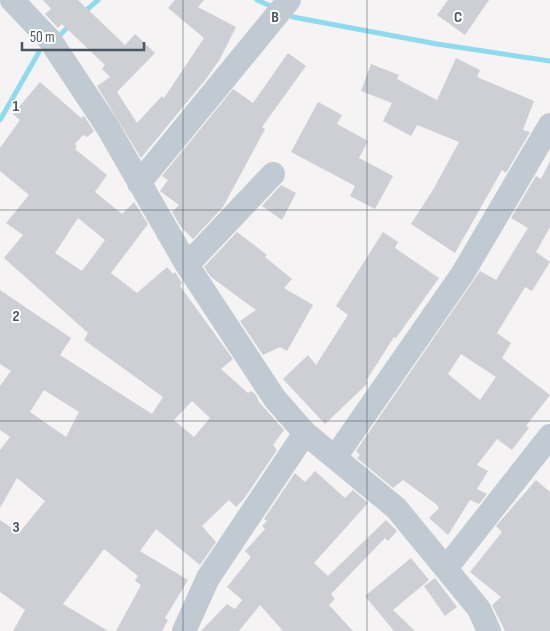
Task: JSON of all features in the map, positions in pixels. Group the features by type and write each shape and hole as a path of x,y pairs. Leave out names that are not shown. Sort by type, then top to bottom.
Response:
{"street":[{"path":"12,0 50,40 107,126 187,265 275,399 305,433 336,456 396,508 447,567 479,609 489,631"},
{"path":"139,183 282,7"},
{"path":"336,456 463,273 550,125"},
{"path":"187,265 273,174"},
{"path":"184,631 208,578 305,433"},
{"path":"447,567 548,445"}],"building":[{"path":"43,0 78,0 125,45 135,34 155,53 117,92 137,123 162,96 164,98 204,38 168,8 175,0 204,0 198,7 236,27 220,59 206,79 141,158 97,86 110,77 102,69 105,65 62,24 58,28 45,14 51,9"},
{"path":"448,0 489,0 465,35 437,15"},
{"path":"288,53 306,66 262,127 265,129 223,207 193,239 181,227 172,212 179,205 160,191 168,180 162,176 233,89 253,103"},
{"path":"456,58 480,70 477,77 534,101 523,130 530,132 506,173 502,170 455,253 411,224 434,188 459,142 417,125 411,136 383,121 392,103 361,91 371,64 399,75 397,79 437,100"},
{"path":"40,82 81,118 84,116 94,131 87,137 83,135 75,144 77,146 75,149 107,175 95,192 122,214 134,202 148,224 111,273 137,293 167,267 173,274 175,272 182,283 180,286 233,359 221,369 248,393 251,391 256,395 259,402 284,430 273,445 277,450 243,500 236,507 229,500 202,526 216,542 200,565 156,529 140,551 188,580 165,618 168,620 162,631 116,631 141,585 135,581 138,576 104,549 63,604 108,631 13,631 25,610 0,592 0,520 19,533 45,501 17,478 0,508 0,450 10,437 0,430 0,386 11,371 0,364 0,290 71,338 60,355 152,414 163,397 84,340 88,333 4,258 23,235 6,223 29,195 0,171 0,148 20,120 13,114","holes":["78,218 105,240 82,271 55,253","44,390 79,412 66,437 30,412","192,401 210,418 194,437 174,420"]},
{"path":"318,102 342,115 337,124 368,141 359,158 393,176 375,209 350,196 355,186 291,152"},
{"path":"550,161 550,227 536,252 550,262 532,291 525,287 497,333 511,343 502,358 550,395 526,426 529,428 512,450 497,439 477,465 488,471 477,489 487,494 479,504 470,500 448,535 429,518 439,508 436,504 403,480 393,488 357,458 360,455 356,451 480,271 496,280 528,228 511,218 536,176 541,179","holes":["461,354 496,377 480,400 448,374"]},
{"path":"281,185 296,193 282,220 262,206"},
{"path":"237,232 267,255 265,257 292,279 284,288 313,305 287,351 280,347 263,355 240,321 256,310 211,277 204,267"},
{"path":"383,232 398,242 395,248 439,278 396,338 394,337 366,381 368,383 325,424 283,379 308,355 316,365 348,315 336,306"},
{"path":"315,471 345,498 353,490 368,503 314,563 328,576 386,520 397,531 388,541 385,538 331,594 335,599 329,605 353,631 283,631 260,605 239,631 201,631 227,604 235,609 242,600 227,587 251,557 245,551 265,529 262,526 267,521 264,519 295,473 305,482"},
{"path":"536,480 550,492 550,631 505,631 492,605 501,597 470,572 502,532 496,526"},
{"path":"411,558 429,580 393,610 415,631 394,631 365,596"},
{"path":"435,578 457,607 445,616 424,586"}],"waterway":[{"path":"83,13 98,0"},
{"path":"257,0 275,8"},
{"path":"285,13 293,17 437,44 550,61"},
{"path":"59,36 71,24"},
{"path":"0,120 39,52"}]}
